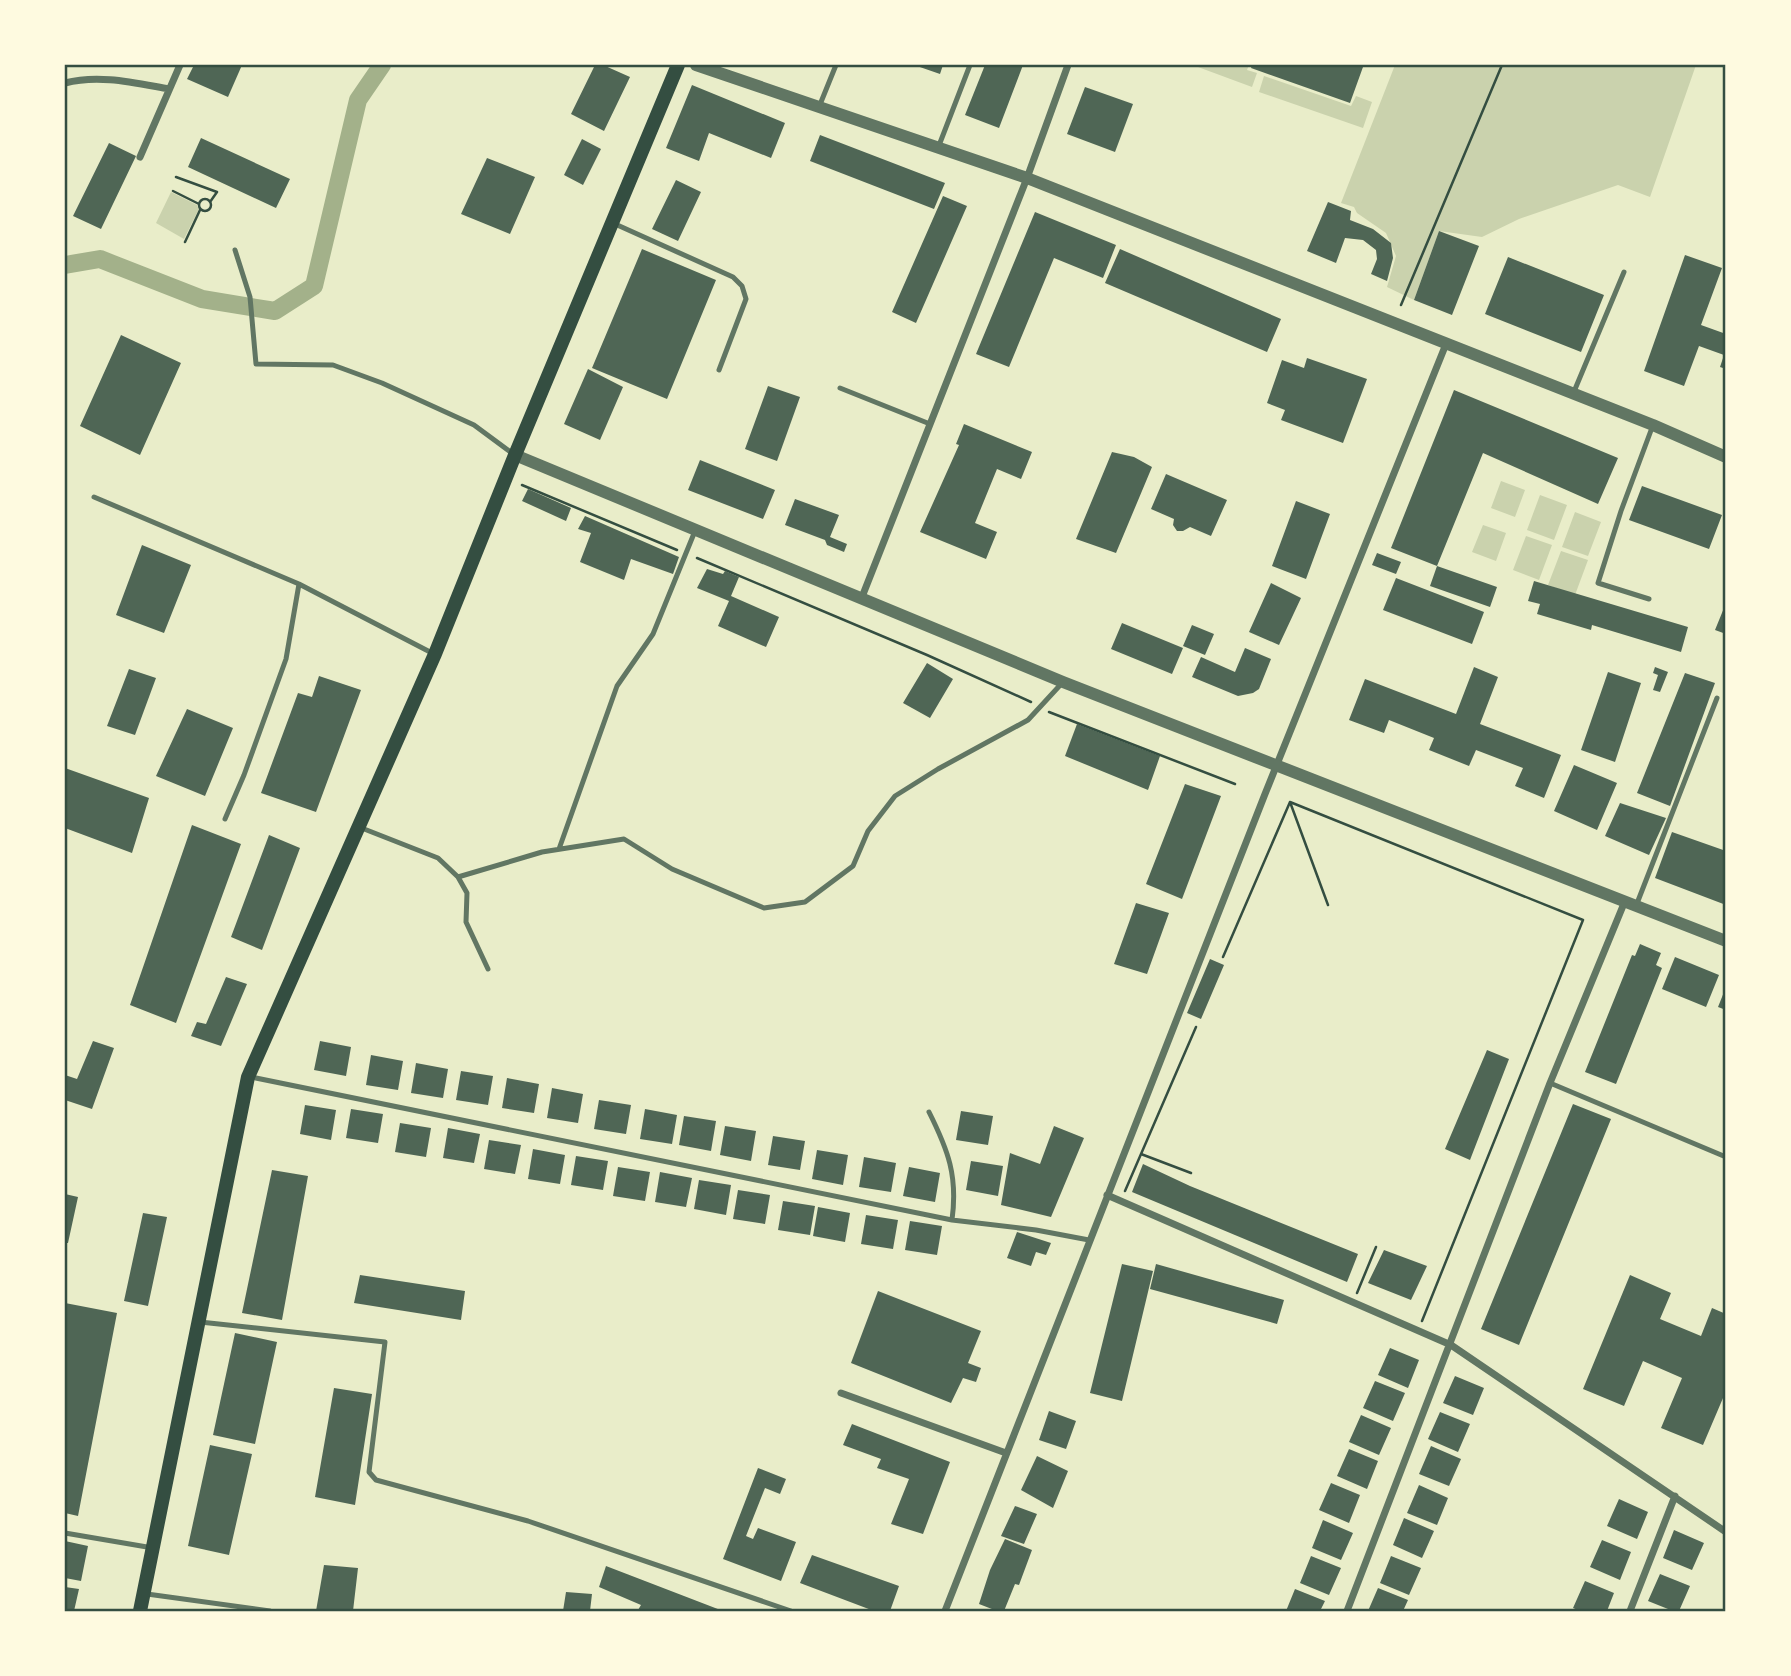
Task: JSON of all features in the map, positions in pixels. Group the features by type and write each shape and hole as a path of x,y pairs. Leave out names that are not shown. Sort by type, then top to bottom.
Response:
{"main road":[{"path":"140,1611 248,1077 435,654 678,65"}],"street":[{"path":"140,157 180,65"},
{"path":"696,65 1027,178 1653,425 1726,457"},
{"path":"862,597 1027,178 1068,65"},
{"path":"65,83 76,80 115,79 169,89"},
{"path":"945,1611 1089,1240 1446,344"},
{"path":"515,455 1063,682 1726,941"},
{"path":"1347,1611 1550,1083 1631,904"},
{"path":"1107,1195 1451,1345 1726,1532"},
{"path":"841,1393 1006,1453"},
{"path":"1630,1611 1675,1496"}],"lane":[{"path":"819,107 836,65"},
{"path":"938,148 970,65"},
{"path":"612,223 733,277 742,286 746,299 719,370"},
{"path":"235,250 250,297 256,364 333,365 382,383 474,425 515,455"},
{"path":"1573,394 1624,272"},
{"path":"840,388 930,425"},
{"path":"1649,599 1598,583 1653,425"},
{"path":"94,497 299,584 435,654"},
{"path":"559,849 617,686 653,634 695,531"},
{"path":"225,819 286,659 299,584"},
{"path":"458,877 542,852 624,839 672,869 764,908 805,902 853,866 868,831 895,796 938,769 1028,720 1063,682"},
{"path":"1631,904 1717,698"},
{"path":"359,827 438,858 458,877 467,892 466,922 488,969"},
{"path":"248,1077 952,1220 1036,1230 1089,1240"},
{"path":"1550,1083 1726,1157"},
{"path":"929,1112 953,1170 955,1195 952,1220"},
{"path":"198,1322 385,1342 369,1472 376,1480 528,1521 791,1611"},
{"path":"65,1533 153,1548"},
{"path":"144,1593 270,1611"}],"path":[{"path":"1401,305 1502,65"},
{"path":"176,177 217,192 208,211 200,210"},
{"path":"173,191 199,204"},
{"path":"185,242 200,210 199,204 203,199 210,202"},
{"path":"522,485 1025,698 1039,708 1236,784"},
{"path":"1290,802 1328,905"},
{"path":"1223,957 1290,802"},
{"path":"1290,802 1583,920 1421,1324"},
{"path":"1123,1195 1196,1027"},
{"path":"1141,1154 1191,1173"},
{"path":"1353,1303 1376,1247"}],"green space":[{"path":"1249,65 1247,70 1257,73 1252,87 1198,67"},
{"path":"1395,65 1696,65 1650,197 1618,185 1519,219 1482,237 1439,231 1414,300 1387,287 1396,256 1386,233 1357,213 1354,207 1341,203"},
{"path":"1264,76 1351,106 1356,96 1372,102 1363,128 1259,92"},
{"path":"171,192 197,205 199,209 184,239 156,223"},
{"path":"1501,481 1525,490 1515,517 1491,508"},
{"path":"1540,495 1567,505 1554,540 1527,530"},
{"path":"1575,512 1601,522 1588,556 1562,547"},
{"path":"1483,525 1506,533 1496,561 1472,552"},
{"path":"1526,536 1552,545 1539,580 1513,570"},
{"path":"1561,551 1588,560 1575,595 1548,585"}],"building":[{"path":"194,65 242,65 228,97 187,79"},
{"path":"595,65 603,65 630,77 604,131 571,114"},
{"path":"914,65 943,65 940,74"},
{"path":"985,65 1023,65 999,128 965,115"},
{"path":"1252,65 1363,67 1350,103 1251,68"},
{"path":"692,85 785,123 771,158 709,133 699,161 666,148"},
{"path":"1085,87 1133,104 1115,152 1067,134"},
{"path":"820,135 945,183 934,209 810,161"},
{"path":"201,138 290,179 276,208 188,167"},
{"path":"582,139 601,149 583,185 564,175"},
{"path":"109,143 136,156 101,229 73,216"},
{"path":"487,158 535,177 510,234 461,214"},
{"path":"676,180 701,192 678,241 652,229"},
{"path":"943,196 967,206 916,323 892,312"},
{"path":"1328,202 1351,211 1350,220 1373,229 1391,243 1393,258 1387,281 1371,274 1377,259 1376,250 1363,240 1345,238 1336,263 1307,251"},
{"path":"1035,212 1116,245 1103,278 1054,258 1009,367 976,354"},
{"path":"1439,231 1479,246 1452,315 1414,300"},
{"path":"642,249 716,280 667,399 592,368"},
{"path":"1120,249 1281,319 1267,352 1105,283"},
{"path":"1685,255 1722,268 1701,325 1726,334 1726,369 1720,367 1724,355 1699,346 1684,386 1644,371"},
{"path":"1508,257 1604,295 1581,352 1485,314"},
{"path":"121,335 181,363 140,455 80,426"},
{"path":"1307,358 1367,379 1343,443 1281,420 1285,410 1267,403 1282,360 1304,368"},
{"path":"588,369 623,387 600,440 564,424"},
{"path":"768,386 800,397 777,461 745,449"},
{"path":"1454,390 1618,458 1598,504 1483,453 1437,566 1391,548"},
{"path":"964,424 1032,452 1021,479 997,469 975,523 997,532 986,559 920,532 959,445 956,444"},
{"path":"1112,452 1134,457 1152,467 1116,553 1076,539"},
{"path":"700,460 775,490 763,519 688,490"},
{"path":"1166,474 1227,500 1211,536 1190,527 1177,531 1173,525 1174,519 1151,509"},
{"path":"1642,486 1722,515 1709,549 1629,520"},
{"path":"528,489 571,508 566,521 522,501"},
{"path":"795,499 839,515 830,537 847,544 844,552 827,545 825,540 785,525"},
{"path":"1296,501 1330,514 1306,579 1272,566"},
{"path":"585,516 679,557 673,574 631,559 624,580 580,562 591,533 578,529"},
{"path":"142,545 191,565 164,633 116,615"},
{"path":"1377,553 1401,562 1396,574 1372,565"},
{"path":"1437,566 1497,587 1490,607 1430,586"},
{"path":"707,569 723,574 725,571 739,577 731,596 779,617 766,647 718,626 729,601 697,588"},
{"path":"1396,578 1484,612 1472,644 1383,610"},
{"path":"1534,581 1688,627 1681,652 1592,625 1591,630 1537,614 1540,604 1528,601"},
{"path":"1271,583 1301,598 1279,645 1249,632"},
{"path":"1726,603 1726,634 1715,630"},
{"path":"1122,623 1183,648 1172,674 1111,649"},
{"path":"1192,625 1214,634 1205,655 1183,646"},
{"path":"1245,648 1271,659 1259,689 1253,693 1238,696 1192,677 1201,657 1235,672"},
{"path":"927,663 953,679 930,718 903,703"},
{"path":"1474,667 1498,677 1480,724 1561,755 1544,798 1515,786 1523,768 1476,750 1469,766 1429,750 1434,738 1389,720 1384,733 1349,720 1365,679 1456,714"},
{"path":"1655,667 1668,672 1660,692 1653,690 1658,675 1653,673"},
{"path":"129,669 156,678 135,735 107,726"},
{"path":"1608,672 1641,683 1615,762 1581,750"},
{"path":"1685,673 1715,683 1670,806 1637,793"},
{"path":"319,676 361,690 316,812 261,793 298,693 312,697"},
{"path":"187,709 233,728 205,796 156,776"},
{"path":"1077,724 1160,756 1148,790 1065,756"},
{"path":"1574,765 1617,783 1597,830 1554,811"},
{"path":"65,768 149,798 132,853 65,828"},
{"path":"1185,784 1221,796 1182,899 1146,884"},
{"path":"1620,803 1666,818 1649,855 1605,836"},
{"path":"192,825 241,844 176,1023 130,1005"},
{"path":"1672,832 1726,851 1726,905 1655,878"},
{"path":"269,835 300,848 262,950 231,937"},
{"path":"1136,903 1169,913 1147,974 1114,964"},
{"path":"1640,944 1661,953 1656,965 1662,968 1616,1084 1585,1072 1632,955 1635,956"},
{"path":"1675,957 1719,975 1706,1007 1662,989"},
{"path":"1210,959 1224,965 1201,1019 1187,1013"},
{"path":"226,977 247,984 221,1046 191,1036 197,1022 206,1024"},
{"path":"1726,987 1726,1010 1718,1007"},
{"path":"93,1041 114,1048 92,1109 65,1100 65,1075 77,1079"},
{"path":"320,1041 351,1047 346,1076 314,1070"},
{"path":"1487,1050 1509,1059 1470,1160 1445,1149"},
{"path":"371,1055 403,1061 398,1090 366,1085"},
{"path":"416,1063 448,1069 443,1098 411,1093"},
{"path":"461,1071 493,1076 488,1105 456,1100"},
{"path":"507,1078 539,1084 534,1113 502,1108"},
{"path":"552,1088 583,1094 578,1123 547,1118"},
{"path":"599,1100 631,1105 626,1134 594,1129"},
{"path":"1573,1104 1611,1119 1519,1345 1481,1329"},
{"path":"305,1105 336,1110 331,1140 300,1134"},
{"path":"351,1109 383,1114 378,1143 346,1138"},
{"path":"645,1109 677,1115 672,1144 640,1139"},
{"path":"961,1111 993,1116 988,1145 956,1140"},
{"path":"684,1116 716,1121 711,1151 679,1145"},
{"path":"400,1123 431,1128 426,1157 395,1152"},
{"path":"725,1126 756,1131 751,1161 720,1155"},
{"path":"1054,1126 1084,1138 1051,1217 1001,1205 1010,1153 1040,1164"},
{"path":"448,1128 480,1134 474,1163 443,1158"},
{"path":"773,1136 805,1141 800,1170 768,1165"},
{"path":"489,1140 521,1145 515,1174 484,1169"},
{"path":"533,1149 565,1155 560,1184 528,1179"},
{"path":"817,1150 848,1155 843,1185 812,1179"},
{"path":"576,1156 608,1161 603,1190 571,1185"},
{"path":"864,1157 896,1163 891,1192 859,1187"},
{"path":"971,1161 1003,1166 998,1196 966,1190"},
{"path":"1143,1164 1190,1186 1358,1254 1347,1282 1132,1192"},
{"path":"618,1167 650,1172 645,1201 613,1196"},
{"path":"909,1167 940,1173 935,1202 903,1196"},
{"path":"272,1170 308,1176 282,1320 242,1313"},
{"path":"660,1172 692,1178 686,1207 655,1202"},
{"path":"699,1180 731,1185 726,1215 694,1209"},
{"path":"738,1190 770,1195 765,1224 733,1219"},
{"path":"65,1194 78,1197 68,1243 65,1243"},
{"path":"783,1201 815,1206 810,1235 778,1230"},
{"path":"818,1207 850,1213 845,1242 813,1236"},
{"path":"143,1213 167,1217 148,1306 124,1301"},
{"path":"866,1215 898,1220 893,1249 861,1244"},
{"path":"910,1221 942,1226 937,1255 905,1250"},
{"path":"1017,1232 1051,1243 1046,1255 1036,1252 1031,1266 1007,1258"},
{"path":"1384,1250 1427,1266 1411,1300 1368,1283"},
{"path":"1122,1264 1153,1271 1122,1401 1090,1393"},
{"path":"1156,1264 1284,1300 1277,1324 1150,1289"},
{"path":"360,1275 465,1291 461,1320 354,1303"},
{"path":"1630,1275 1671,1293 1660,1319 1701,1336 1712,1308 1726,1314 1726,1391 1703,1445 1661,1428 1682,1378 1643,1361 1624,1406 1583,1389"},
{"path":"878,1291 981,1331 968,1363 981,1368 976,1382 963,1378 951,1403 851,1363"},
{"path":"65,1303 117,1313 78,1516 65,1513"},
{"path":"235,1333 277,1342 255,1444 213,1435"},
{"path":"1390,1348 1419,1360 1408,1388 1378,1375"},
{"path":"1455,1376 1484,1388 1473,1415 1443,1403"},
{"path":"1375,1381 1405,1393 1393,1421 1363,1408"},
{"path":"334,1388 372,1394 355,1505 315,1497"},
{"path":"1049,1411 1076,1421 1066,1449 1039,1440"},
{"path":"1440,1412 1470,1424 1458,1452 1428,1439"},
{"path":"1361,1415 1391,1428 1379,1455 1349,1442"},
{"path":"852,1424 950,1462 923,1534 891,1524 909,1479 877,1468 881,1459 843,1445"},
{"path":"210,1445 252,1454 229,1555 188,1546"},
{"path":"1431,1446 1461,1459 1449,1486 1419,1474"},
{"path":"1349,1449 1378,1461 1367,1489 1337,1476"},
{"path":"1037,1456 1068,1471 1053,1508 1021,1490"},
{"path":"758,1468 786,1479 780,1494 765,1488 746,1536 753,1539 758,1528 796,1542 781,1581 723,1559"},
{"path":"1331,1483 1360,1495 1349,1523 1319,1510"},
{"path":"1419,1485 1448,1498 1437,1525 1407,1513"},
{"path":"1619,1499 1648,1512 1637,1539 1607,1526"},
{"path":"1015,1506 1037,1514 1024,1544 1001,1536"},
{"path":"1404,1518 1434,1531 1422,1558 1393,1545"},
{"path":"1323,1520 1353,1533 1341,1560 1312,1548"},
{"path":"1674,1530 1704,1543 1692,1570 1663,1558"},
{"path":"1005,1539 1032,1550 1019,1585 1015,1584 1004,1611 997,1611 979,1604 990,1570"},
{"path":"1602,1540 1631,1552 1620,1580 1590,1567"},
{"path":"65,1541 88,1546 81,1581 65,1578"},
{"path":"812,1555 899,1586 890,1611 874,1611 800,1583"},
{"path":"1311,1556 1341,1568 1329,1595 1300,1583"},
{"path":"1391,1556 1421,1568 1409,1595 1380,1583"},
{"path":"324,1565 358,1568 353,1611 316,1611"},
{"path":"606,1566 723,1611 640,1611 638,1610 641,1605 599,1587"},
{"path":"1660,1574 1690,1586 1679,1611 1648,1601"},
{"path":"1585,1581 1614,1593 1607,1611 1580,1611 1573,1608"},
{"path":"65,1587 79,1589 74,1611 65,1611"},
{"path":"1378,1588 1408,1600 1403,1611 1368,1611"},
{"path":"1295,1589 1325,1601 1320,1611 1286,1611"},
{"path":"566,1592 592,1594 590,1611 563,1611"}],"waterway":[{"path":"65,265 100,259 202,299 275,311 314,286 358,100 382,65"}]}
